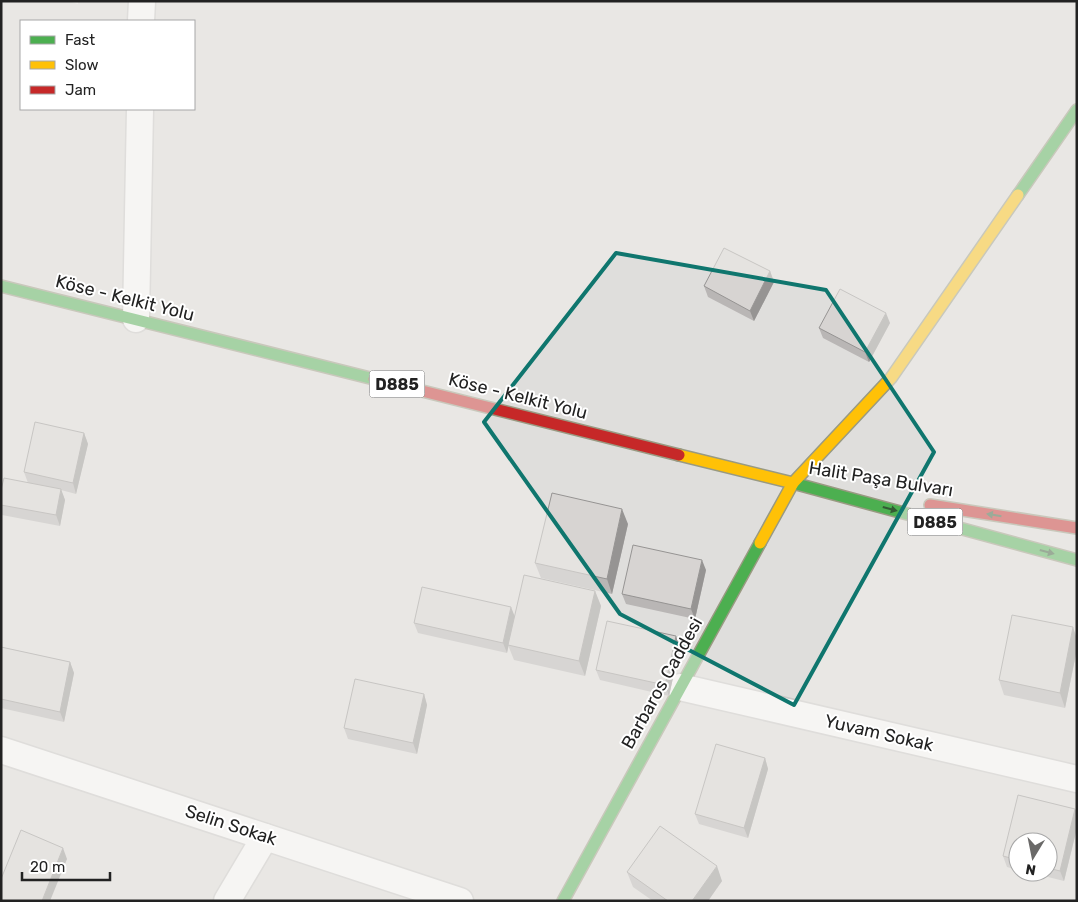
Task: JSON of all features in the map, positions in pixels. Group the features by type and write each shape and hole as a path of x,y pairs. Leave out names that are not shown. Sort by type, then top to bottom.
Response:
{"main road":[{"name":"Barbaros Caddesi","path":"563,901 793,483 891,378 1077,110"},
{"name":"Köse - Kelkit Yolu","path":"1,286 793,483"},
{"name":"Halit Paşa Bulvarı","path":"793,483 891,498"},
{"name":"Halit Paşa Bulvarı","path":"793,483 1077,560"},
{"name":"Halit Paşa Bulvarı","path":"920,503 1077,528"}],"street":[{"path":"141,20 142,1"},
{"path":"136,320 140,110"},
{"name":"Yuvam Sokak","path":"680,687 1077,779"},
{"name":"Selin Sokak","path":"1,750 460,901"},
{"path":"227,901 266,837"}],"highlighted area":[{"path":"616,253 826,290 934,452 794,705 620,614 484,422"}],"shaded area":[{"path":"1,1 68,1 78,4 78,1 1077,1 1077,901 1,901"}],"building":[{"path":"724,248 770,271 750,311 704,286"},
{"path":"840,289 886,313 865,352 819,328"},
{"path":"35,422 84,433 73,483 24,472"},
{"path":"4,478 61,489 56,515 1,505 1,490"},
{"path":"552,493 622,509 607,579 535,563"},
{"path":"633,545 702,560 691,609 622,594"},
{"path":"524,575 595,591 579,661 508,645"},
{"path":"422,587 511,607 503,643 414,623"},
{"path":"1012,615 1073,627 1060,693 999,680"},
{"path":"607,621 676,636 665,685 596,670"},
{"path":"1,647 70,662 60,712 1,699"},
{"path":"355,679 424,694 413,743 344,728"},
{"path":"716,744 765,758 744,828 695,814"},
{"path":"1018,795 1075,809 1060,871 1058,870 1058,832 1009,832"},
{"path":"660,826 717,866 692,901 668,901 627,872"},
{"path":"21,830 63,848 42,901 1,900 1,879"},
{"path":"1008,836 1008,857 1003,856"}],"traffic: fast":[{"path":"1018,195 1077,110"},
{"path":"1,286 374,379"},
{"path":"793,483 1077,560"},
{"path":"563,901 760,543"}],"traffic: slow":[{"path":"760,543 793,483 891,378 1018,195"},
{"path":"679,455 793,483"}],"traffic: jam":[{"path":"374,379 679,455"},
{"path":"930,505 1077,528"}]}
